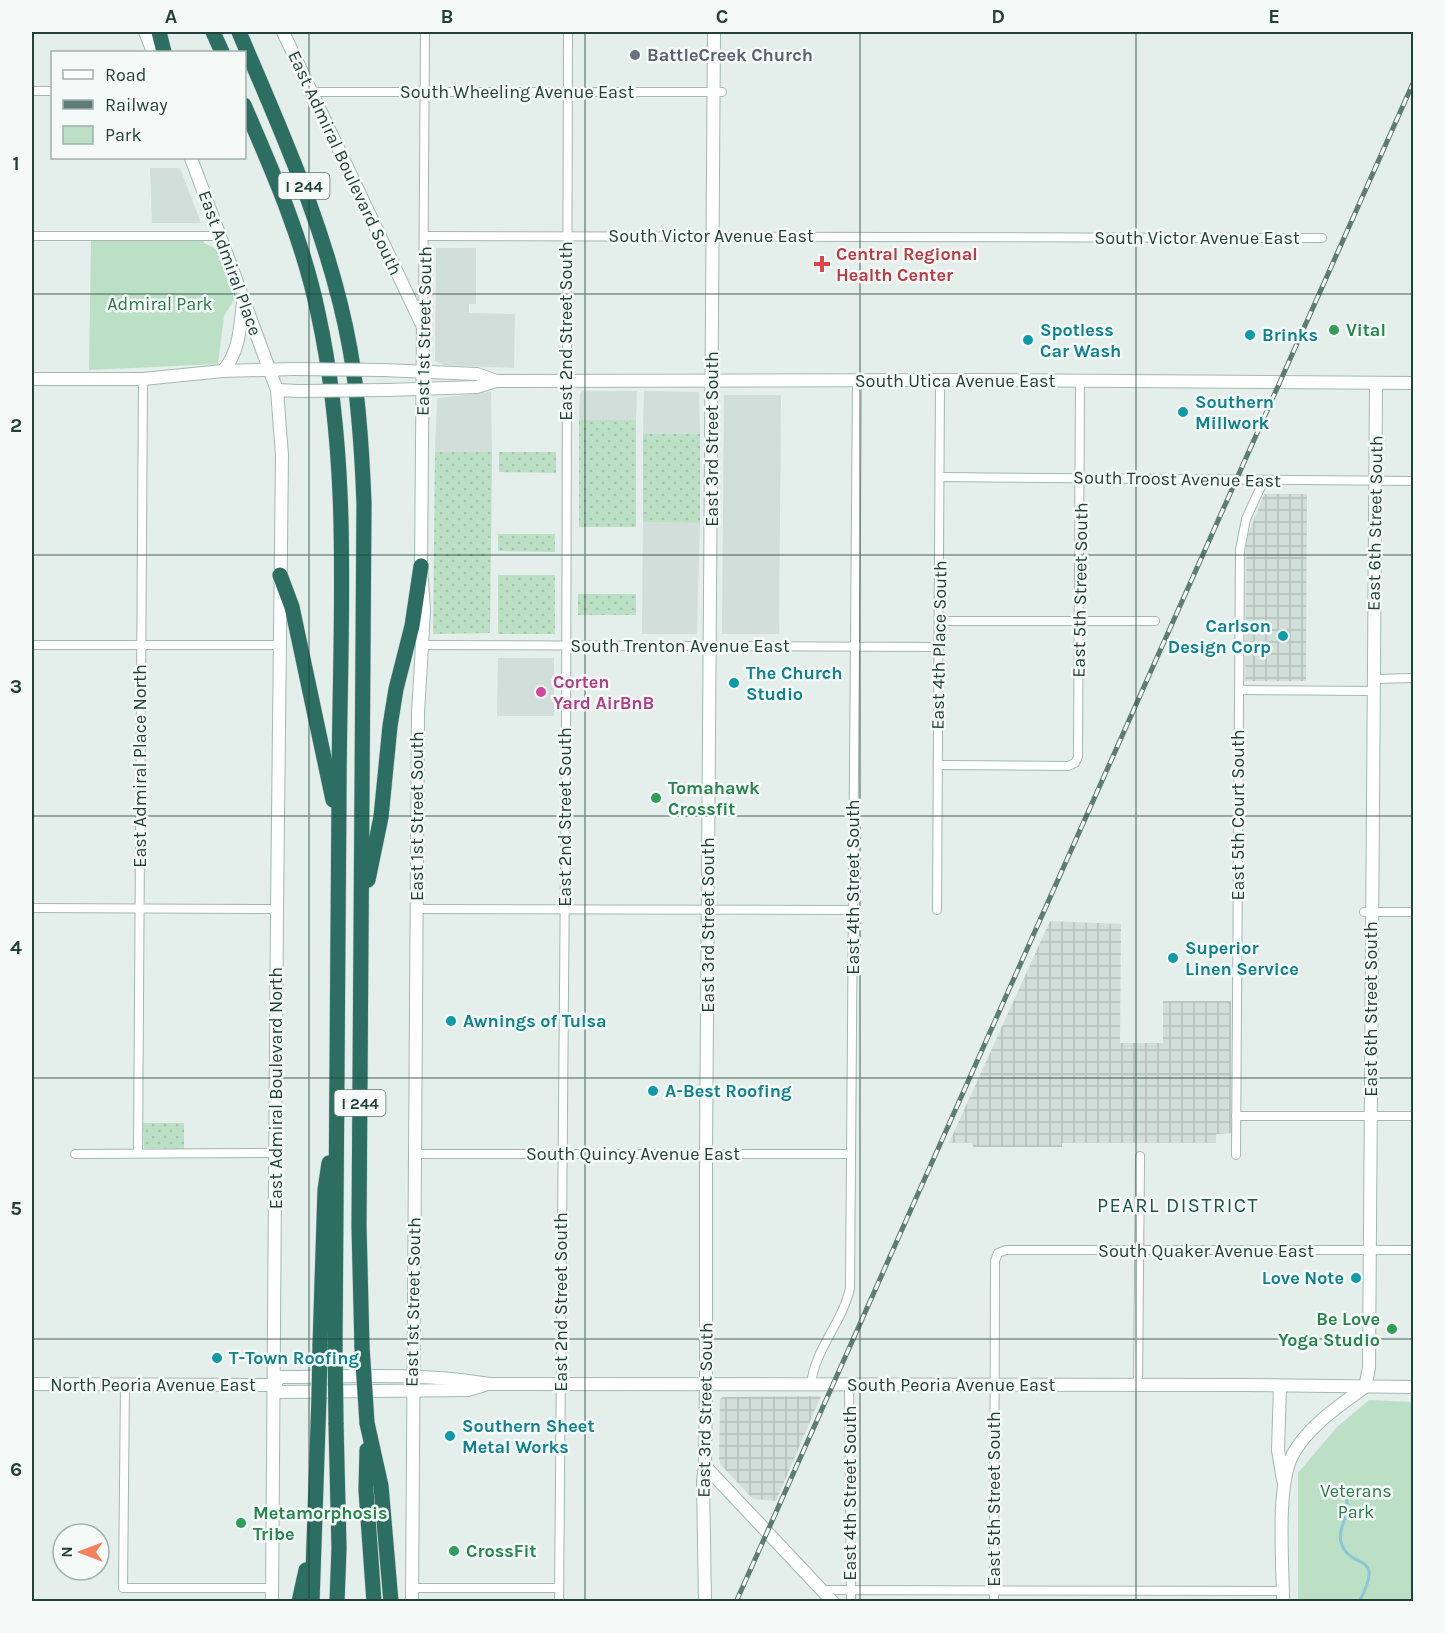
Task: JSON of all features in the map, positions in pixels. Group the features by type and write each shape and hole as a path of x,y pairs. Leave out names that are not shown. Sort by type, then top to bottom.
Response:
{"highway":[{"path":"159,32 164,51"},
{"path":"213,32 222,51"},
{"name":"I 244","path":"239,32 312,207 339,301 350,348 358,399 364,503 359,1227 362,1347 367,1423 366,1490 374,1602"},
{"name":"I 244","path":"246,110 288,211 305,262 326,347 341,484 337,1103 328,1346"},
{"path":"361,913 381,817 396,689 412,626 422,566"},
{"path":"280,575 292,607 310,686 317,733 339,827"},
{"path":"328,1346 336,1423 342,1602"},
{"path":"312,1602 318,1423 328,1346"},
{"path":"367,1423 381,1486 391,1602"},
{"path":"299,1602 315,1523"},
{"path":"337,1602 339,1548"}],"main road":[{"path":"145,32 153,51"},
{"name":"East Admiral Boulevard South","path":"283,32 423,327"},
{"name":"East 3rd Street South","path":"705,1602 703,1481 706,1385 713,237 718,92 714,32"},
{"name":"East Admiral Place","path":"191,159 270,369"},
{"path":"223,371 234,358 244,300"},
{"name":"East 1st Street South","path":"412,1602 418,713 424,611 422,566 423,327"},
{"path":"270,369 277,390 282,455 280,575"},
{"name":"South Utica Avenue East","path":"32,380 143,379 270,369 383,369 477,374 496,381"},
{"name":"South Utica Avenue East","path":"277,390 423,390 477,387 496,381 1080,380 1413,383"},
{"name":"East 6th Street South","path":"1365,1387 1369,1364 1371,1116 1368,912 1376,383"},
{"name":"East Admiral Boulevard North","path":"272,1602 280,575"},
{"name":"South Peoria Avenue East","path":"489,1384 468,1390 412,1392 280,1392 274,1385 280,1377 393,1376 468,1380 489,1384 1413,1387"},
{"name":"North Peoria Avenue East","path":"32,1384 274,1385"},
{"path":"1280,1386 1278,1450 1283,1484 1283,1596"},
{"path":"1283,1484 1292,1456 1308,1435 1337,1408 1365,1387"},
{"path":"705,1466 833,1602"}],"street":[{"name":"East 1st Street South","path":"423,327 425,32"},
{"name":"East 2nd Street South","path":"559,1602 565,909 568,32"},
{"path":"32,91 51,91"},
{"name":"South Wheeling Avenue East","path":"311,92 718,92"},
{"path":"32,236 220,236"},
{"name":"South Victor Avenue East","path":"424,236 1322,238"},
{"name":"East Admiral Place North","path":"138,1153 143,379"},
{"name":"East 4th Place South","path":"937,910 940,380"},
{"name":"East 5th Street South","path":"938,765 1068,766 1075,763 1078,757 1080,380"},
{"name":"East 4th Street South","path":"812,1385 812,1371 847,1303 849,1288 857,381"},
{"name":"South Troost Avenue East","path":"940,477 1413,482"},
{"name":"East 5th Court South","path":"1236,1155 1242,533 1264,480"},
{"path":"939,621 1155,621"},
{"path":"32,645 279,645"},
{"name":"South Trenton Avenue East","path":"422,645 939,647"},
{"path":"1239,690 1373,685 1413,678"},
{"path":"32,908 277,909"},
{"path":"417,909 853,910"},
{"path":"1368,912 1413,912"},
{"path":"1236,1116 1413,1116"},
{"path":"75,1154 275,1153"},
{"name":"South Quincy Avenue East","path":"415,1154 851,1154"},
{"path":"1138,1386 1140,1156"},
{"name":"South Quaker Avenue East","path":"998,1253 1006,1250 1413,1250"},
{"name":"East 5th Street South","path":"994,1602 995,1261 998,1253"},
{"path":"125,1384 123,1588 272,1588"},
{"name":"East 4th Street South","path":"849,1385 851,1602"},
{"path":"412,1588 559,1588"},
{"path":"823,1590 1139,1590 1283,1596"},
{"path":"1139,1590 1139,1601"}],"shaded area":[{"path":"150,168 180,168 201,223 152,223"},
{"path":"436,248 476,248 476,304 469,304 469,313 515,314 514,368 444,365 435,361"},
{"path":"582,391 637,391 636,420 579,420"},
{"path":"644,391 699,392 700,434 643,434"},
{"path":"491,392 492,452 435,452 438,398"},
{"path":"724,395 781,395 779,634 722,634"},
{"path":"1264,494 1307,494 1306,681 1245,681 1246,540"},
{"path":"643,522 700,523 697,634 642,634"},
{"path":"498,658 554,658 554,716 497,716"},
{"path":"1050,921 1121,924 1120,1043 1163,1043 1163,1001 1231,1001 1231,1133 1216,1134 1216,1143 1062,1143 1062,1147 973,1147 972,1143 949,1143"},
{"path":"821,1396 776,1501 753,1499 719,1460 720,1399 723,1397"}],"green space":[{"name":"Admiral Park","path":"91,241 204,241 216,249 231,285 234,300 224,316 218,364 89,370"},
{"path":"579,420 636,420 636,527 579,527"},
{"path":"643,434 700,434 700,523 643,522"},
{"path":"435,452 492,452 490,633 433,634"},
{"path":"499,452 556,452 556,473 499,472"},
{"path":"498,534 555,534 555,552 498,551"},
{"path":"498,575 555,575 555,634 498,634"},
{"path":"578,594 636,594 636,615 578,615"},
{"path":"143,1123 184,1123 184,1149 144,1148"},
{"name":"Veterans Park","path":"1369,1400 1413,1402 1413,1601 1298,1601 1298,1473 1337,1427"}],"waterway":[{"path":"1345,1488 1347,1508 1341,1530 1341,1542 1351,1557 1364,1563 1369,1574 1367,1585 1359,1602"}],"railway":[{"path":"736,1602 1414,81"}],"place":[{"name":"BattleCreek Church","path":"635,55"},
{"name":"Central Regional Health Center","path":"822,264"},
{"name":"Vital","path":"1334,330"},
{"name":"Brinks","path":"1250,335"},
{"name":"Spotless Car Wash","path":"1028,340"},
{"name":"Southern Millwork","path":"1183,412"},
{"name":"Carlson Design Corp","path":"1283,636"},
{"name":"The Church Studio","path":"734,683"},
{"name":"Corten Yard AirBnB","path":"541,692"},
{"name":"Tomahawk Crossfit","path":"656,798"},
{"name":"Superior Linen Service","path":"1173,958"},
{"name":"Awnings of Tulsa","path":"451,1021"},
{"name":"A-Best Roofing","path":"653,1091"},
{"name":"Love Note","path":"1356,1278"},
{"name":"Be Love Yoga Studio","path":"1392,1329"},
{"name":"T-Town Roofing","path":"217,1358"},
{"name":"Southern Sheet Metal Works","path":"450,1436"},
{"name":"Metamorphosis Tribe","path":"241,1523"},
{"name":"CrossFit","path":"454,1551"}],"district":[{"name":"PEARL DISTRICT","path":"1178,1205"}]}
